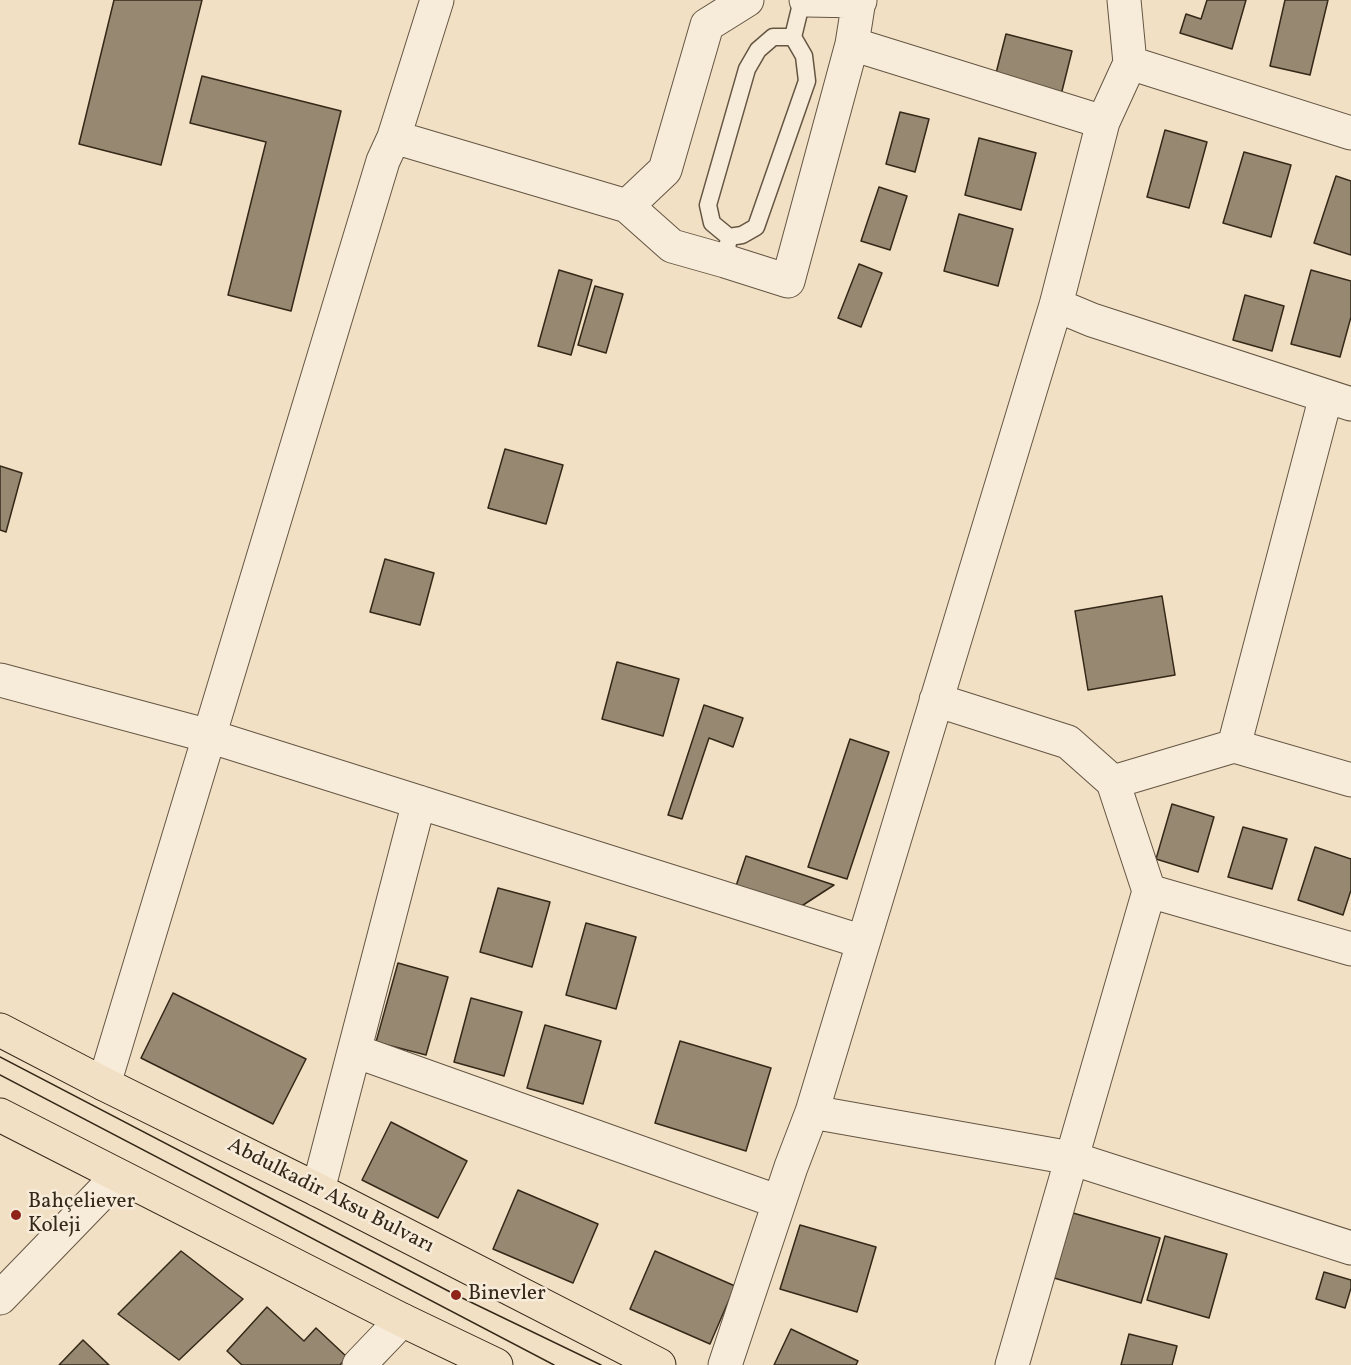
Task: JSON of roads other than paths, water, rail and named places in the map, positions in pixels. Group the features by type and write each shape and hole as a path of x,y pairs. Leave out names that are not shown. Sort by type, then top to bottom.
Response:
{"main road":[{"name":"Abdulkadir Aksu Bulvarı","path":"0,1030 659,1365"},
{"path":"0,1115 117,1177 496,1365"}],"street":[{"path":"627,206 665,170 707,25 747,0"},
{"path":"394,137 627,206 672,246 727,249 788,281 852,44 860,1 806,0"},
{"path":"725,1365 779,1202 812,1112 1056,305 1103,122 1130,63 1124,0"},
{"path":"104,1084 383,161 394,137 432,1"},
{"path":"852,44 1103,122"},
{"path":"1130,63 1351,133"},
{"path":"1056,305 1092,321 1338,400 1234,746"},
{"path":"0,680 209,736 863,942"},
{"path":"936,700 1068,742 1113,783 1149,891 1012,1365"},
{"path":"1113,783 1234,746 1351,780"},
{"path":"318,1190 419,802"},
{"path":"1149,891 1351,949"},
{"path":"355,1051 779,1202"},
{"path":"812,1112 1071,1158 1351,1248"},
{"path":"0,1298 117,1177"},
{"path":"358,1365 402,1320"}],"lane":[{"path":"793,37 773,37 758,50 747,69 708,205 712,223 727,249 742,235 756,227 807,81 804,56 793,37 802,0"}],"tram line":[{"path":"0,1057 456,1295 601,1365"},
{"path":"0,1075 554,1365"}],"place":[{"name":"Bahçeliever Koleji","path":"16,1215"},
{"name":"Binevler","path":"456,1295"}]}
